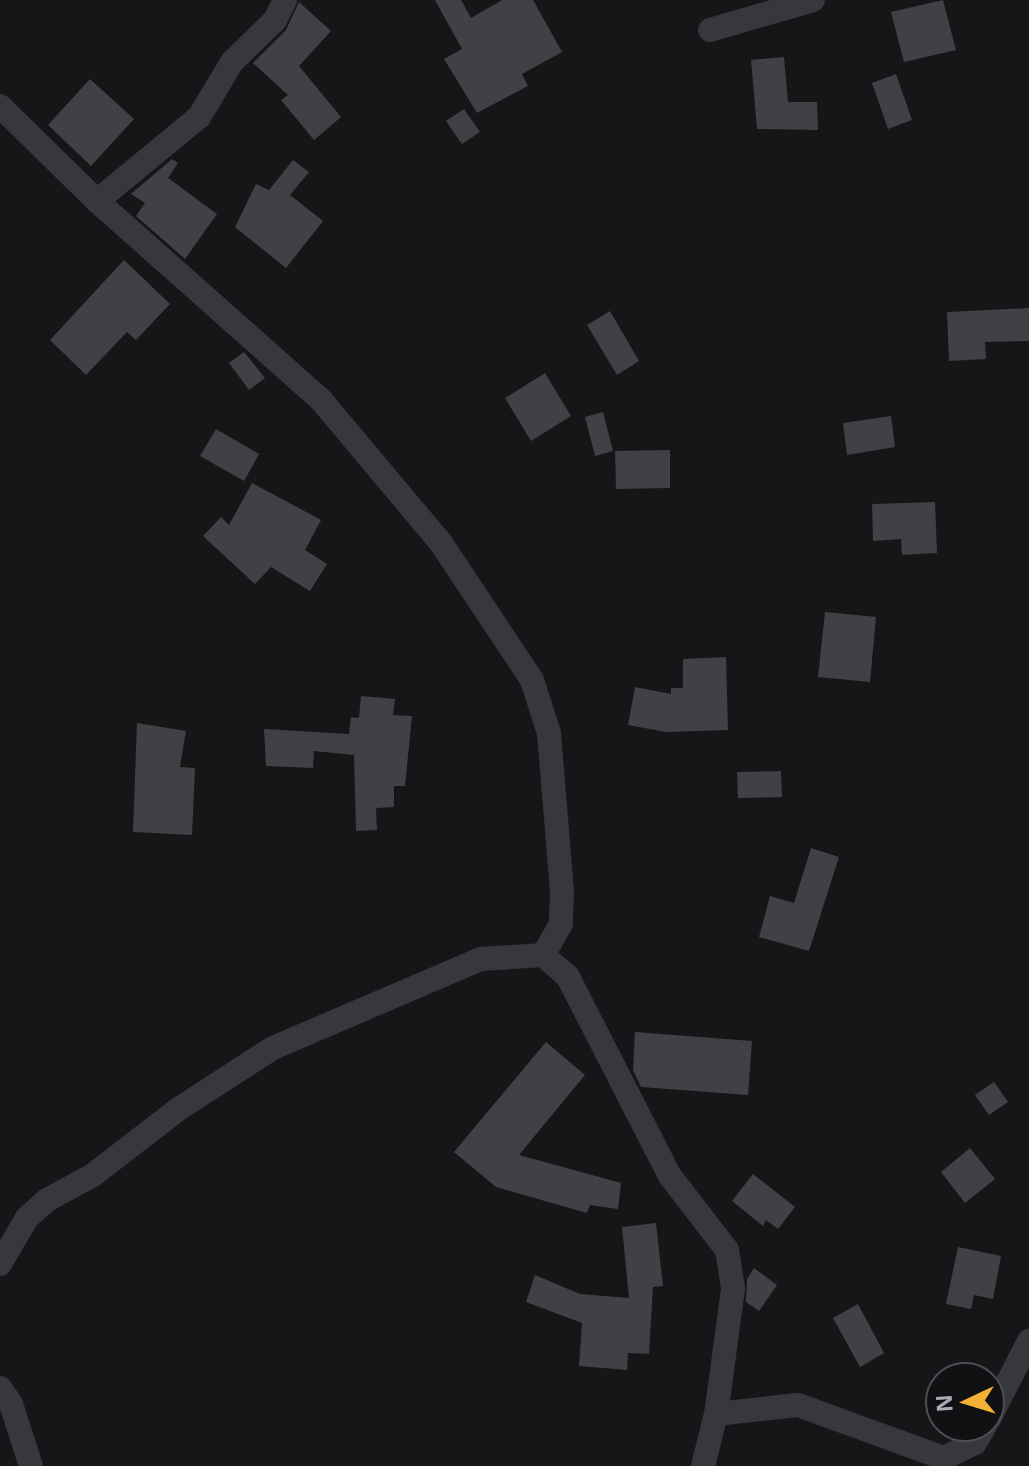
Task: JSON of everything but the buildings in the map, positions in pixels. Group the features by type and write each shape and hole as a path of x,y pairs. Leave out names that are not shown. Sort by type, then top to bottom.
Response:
{"street":[{"path":"97,201 199,117 232,62 275,20 285,0"},
{"path":"710,30 813,0"},
{"path":"0,106 97,201 321,400 441,543 532,680 549,733 562,890 561,924 543,955"},
{"path":"0,1264 27,1218 47,1200 93,1175 177,1110 273,1048 481,959 543,955 568,977 670,1176 727,1250 733,1289 716,1414 703,1466"},
{"path":"1005,1390 1027,1350"},
{"path":"0,1388 11,1404 31,1466"},
{"path":"716,1414 798,1405 944,1458 976,1442"}]}
